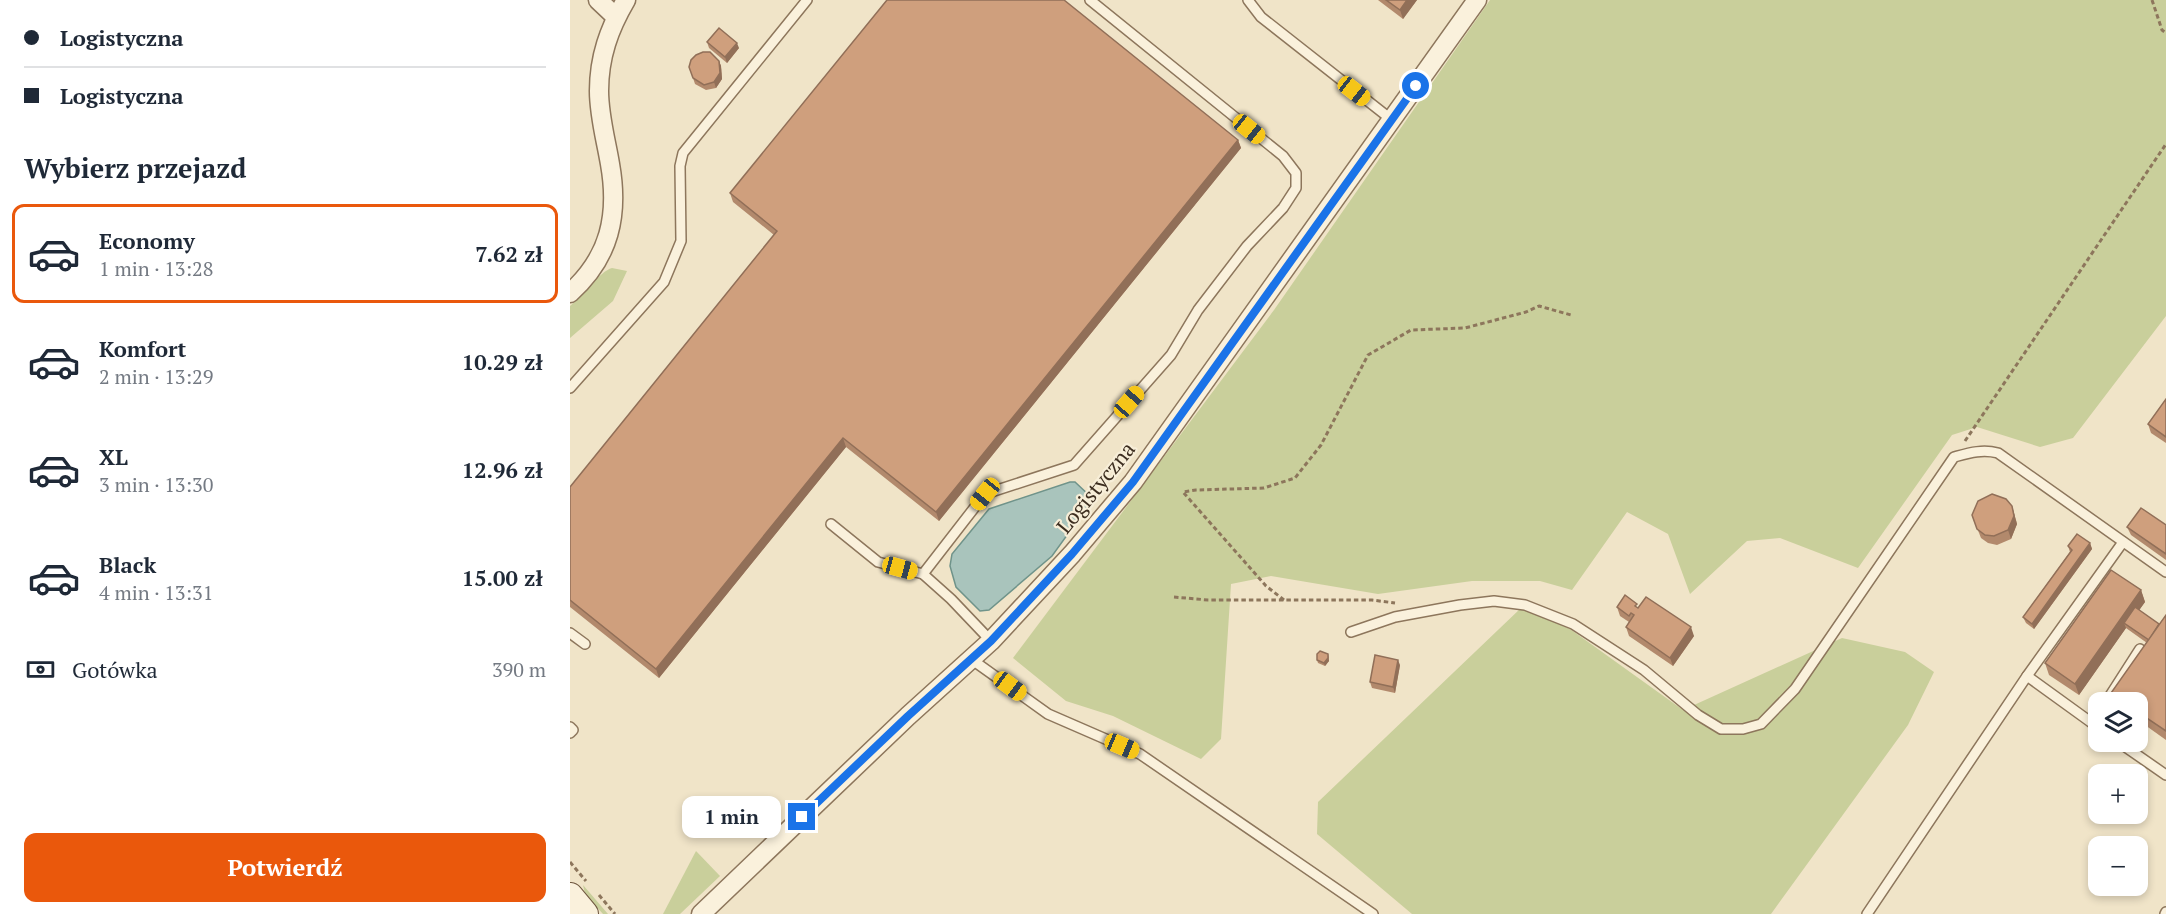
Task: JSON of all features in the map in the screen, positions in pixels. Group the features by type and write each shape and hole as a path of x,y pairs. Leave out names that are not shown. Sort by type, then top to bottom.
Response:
{"street":[{"path":"598,0 616,17"},
{"path":"570,293 590,273 599,258 607,240 612,216 614,188 599,92 601,62 605,45 616,17 626,0"},
{"name":"Logistyczna","path":"700,914 908,716 991,641 1072,554 1133,482 1477,0"},
{"path":"570,896 585,914"}],"lane":[{"path":"570,388 664,282 681,242 680,166 682,153 807,0"},
{"path":"922,573 985,494 1074,465 1171,355 1198,310 1247,246 1283,208 1296,188 1296,173 1283,156 1090,0"},
{"path":"1248,0 1260,17 1392,120"},
{"path":"1351,632 1395,617 1460,605 1494,601 1525,605 1573,624 1644,670 1698,715 1721,729 1743,729 1761,724 1795,689 1954,457 1974,451 1998,453 2166,572"},
{"path":"831,524 878,562 922,573 951,599 991,641"},
{"path":"1867,914 2027,676 2123,542"},
{"path":"570,633 585,644"},
{"path":"2112,692 2140,649"},
{"path":"971,659 1048,714 1140,754 1373,914"},
{"path":"2027,676 2088,721"},
{"path":"570,728 573,730 570,733"},
{"path":"2133,752 2166,775"}],"path":[{"path":"2152,0 2162,30 2166,33"},
{"path":"1954,457 2166,144"},
{"path":"1284,600 1266,586 1183,492 1264,488 1295,478 1321,445 1368,355 1411,330 1465,328 1526,312 1539,306 1571,315"},
{"path":"1174,597 1208,600 1372,600 1405,604"}],"green space":[{"path":"1490,0 2166,0 2166,316 2073,438 2040,447 1977,427 1952,435 1858,568 1780,538 1747,541 1690,594 1668,534 1627,512 1572,590 1540,581 1472,581 1378,594 1271,576 1231,584 1221,739 1201,759 1113,716 1066,701 1013,658 1274,310"},
{"path":"612,268 627,271 613,301 570,338 570,306 602,274"},
{"path":"1521,608 1570,629 1683,710 1842,638 1905,652 1934,672 1908,725 1771,914 1412,914 1317,834 1318,802"},
{"path":"696,851 720,876 680,914 663,914"},
{"path":"583,885 608,914 603,914 585,894"}],"water":[{"path":"1075,482 1091,497 1091,502 1052,556 989,610 980,611 956,587 950,566 952,554 989,509"}],"building":[{"path":"887,0 1064,0 1238,140 936,512 843,438 656,669 570,600 570,487 777,231 730,193"},
{"path":"1386,0 1407,0 1400,10"},
{"path":"719,28 737,43 725,57 707,42"},
{"path":"703,52 710,52 719,61 720,73 714,82 704,85 693,78 689,67 691,60"},
{"path":"2166,399 2166,437 2148,424"},
{"path":"1992,494 2006,499 2012,506 2014,516 2008,530 1994,536 1985,535 1977,529 1972,515 1978,501"},
{"path":"2141,508 2166,525 2166,554 2127,527"},
{"path":"2077,534 2090,543 2032,624 2023,617 2072,550 2068,546"},
{"path":"2111,570 2141,590 2075,684 2045,663"},
{"path":"1625,595 1637,604 1635,606 1638,608 1646,597 1691,627 1670,658 1626,627 1634,615 1631,613 1629,616 1617,607"},
{"path":"2135,607 2159,624 2149,640 2124,623"},
{"path":"2166,615 2166,731 2148,719 2148,692 2112,692"},
{"path":"1320,651 1328,654 1324,663 1317,660 1317,654"},
{"path":"1375,655 1398,660 1393,687 1370,682"}],"route":[{"path":"802,817 991,641 1072,554 1133,482 1416,86"}]}
